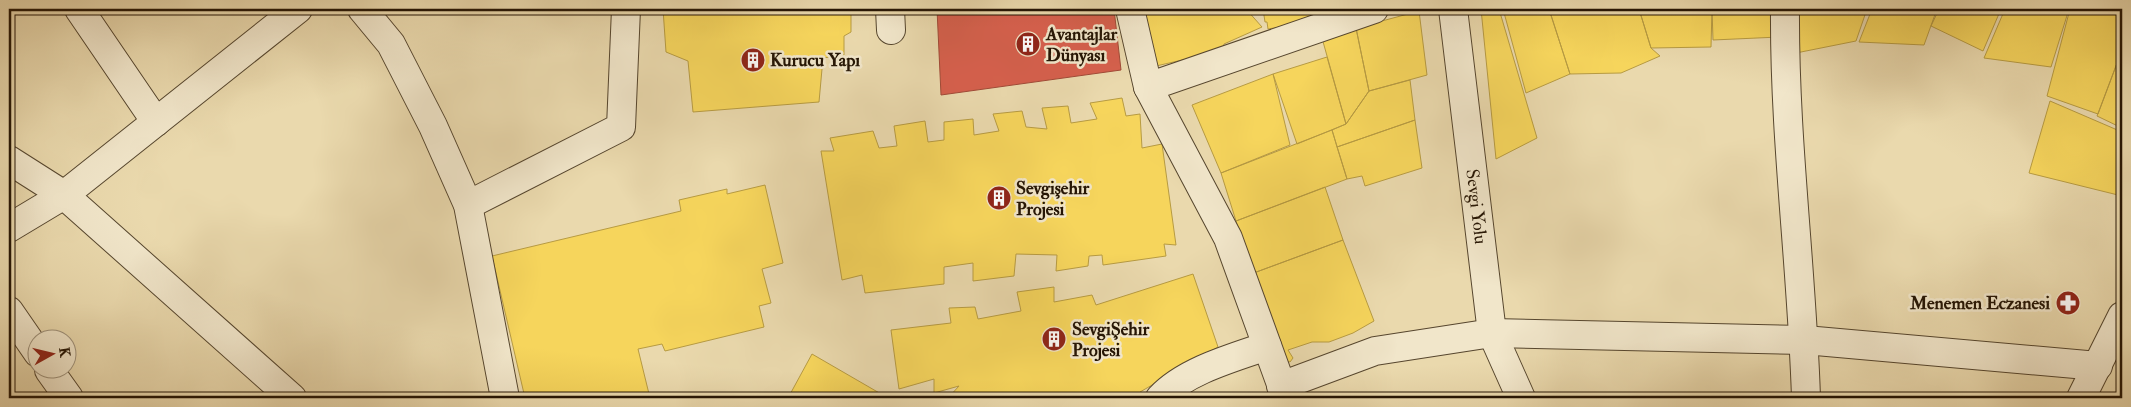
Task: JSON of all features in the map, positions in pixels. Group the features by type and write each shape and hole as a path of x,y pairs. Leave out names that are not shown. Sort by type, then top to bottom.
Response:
{"street":[{"path":"79,9 156,122"},
{"path":"9,228 64,195 298,9"},
{"path":"362,9 391,44 433,126 468,205 505,398"},
{"path":"468,205 621,127 626,9"},
{"path":"1130,9 1148,87 1228,238 1284,392 1375,351 1492,333 1804,340 2098,366"},
{"path":"1148,87 1374,9"},
{"name":"Sevgi Yolu","path":"1453,9 1492,333 1521,398"},
{"path":"1785,9 1784,67 1804,340 1806,398"},
{"path":"9,160 64,195 292,398"},
{"path":"9,311 28,339"},
{"path":"2081,398 2122,316"},
{"path":"1160,398 1171,386 1223,362 1267,346"},
{"path":"56,380 69,398"}],"building: Konut":[{"name":"Kurucu Yapı","path":"663,9 851,9 851,32 844,36 844,55 823,58 819,102 693,112 688,61 666,52"},
{"path":"1142,9 1246,9 1262,27 1224,44 1222,51 1156,66"},
{"path":"1263,9 1329,9 1329,16 1301,19 1298,24 1268,29"},
{"path":"1481,9 1499,9 1537,138 1496,159"},
{"path":"1503,9 1549,9 1570,74 1526,93"},
{"path":"1549,9 1639,9 1651,48 1660,56 1621,73 1570,74"},
{"path":"1639,9 1712,9 1711,47 1651,48"},
{"path":"1712,9 1778,9 1779,37 1713,40"},
{"path":"1792,9 1867,9 1856,41 1791,54"},
{"path":"1872,9 1937,9 1924,45 1859,42"},
{"path":"1939,9 2001,9 1983,51 1931,26"},
{"path":"2005,9 2069,9 2051,67 1984,58"},
{"path":"2070,9 2122,9 2122,50 2098,114 2047,96"},
{"path":"1419,11 1427,75 1369,91 1356,28"},
{"path":"1356,28 1369,91 1346,124 1322,38"},
{"path":"2122,50 2122,128 2097,116"},
{"path":"1327,57 1346,124 1297,144 1273,74"},
{"path":"1273,74 1290,145 1221,173 1192,105"},
{"path":"1410,80 1415,120 1337,147 1332,130 1346,124 1369,91"},
{"name":"Sevgişehir Projesi","path":"1122,98 1126,116 1140,114 1142,148 1162,144 1176,245 1164,244 1166,256 1103,265 1102,255 1089,256 1088,266 1056,271 1057,255 1016,254 1014,276 973,281 973,263 944,267 944,284 865,293 862,275 842,280 821,151 834,151 830,138 873,131 879,148 897,146 894,126 925,121 928,142 944,140 944,122 973,119 974,135 999,131 993,114 1022,111 1026,127 1047,129 1042,108 1068,106 1071,123 1097,119 1090,103"},
{"path":"2050,101 2122,132 2122,196 2029,173"},
{"path":"1415,120 1422,168 1365,186 1362,176 1347,179 1337,147"},
{"path":"1332,130 1347,179 1236,221 1221,173"},
{"path":"765,185 783,263 762,269 771,303 759,306 764,327 665,351 662,344 638,349 650,398 525,398 492,256 681,211 679,200 727,189 727,194"},
{"path":"1325,187 1343,240 1251,274 1236,221"},
{"path":"1343,240 1374,321 1353,333 1329,342 1312,342 1288,350 1293,358 1290,362 1281,360 1251,274"},
{"name":"SevgiŞehir Projesi","path":"1193,274 1218,347 1140,392 1144,398 948,398 959,386 934,393 934,379 899,389 891,330 951,323 949,308 975,307 978,319 1021,311 1017,292 1054,287 1054,302 1092,295 1096,305"},
{"path":"812,354 888,398 788,398"}],"building: Ticaret":[{"name":"Avantajlar Dünyası","path":"937,9 1114,9 1121,70 941,95"}],"place":[{"name":"Avantajlar Dünyası","path":"1028,44"},
{"name":"Kurucu Yapı","path":"753,60"},
{"name":"Sevgişehir Projesi","path":"999,198"},
{"name":"Menemen Eczanesi","path":"2068,303"},
{"name":"SevgiŞehir Projesi","path":"1054,339"}]}
